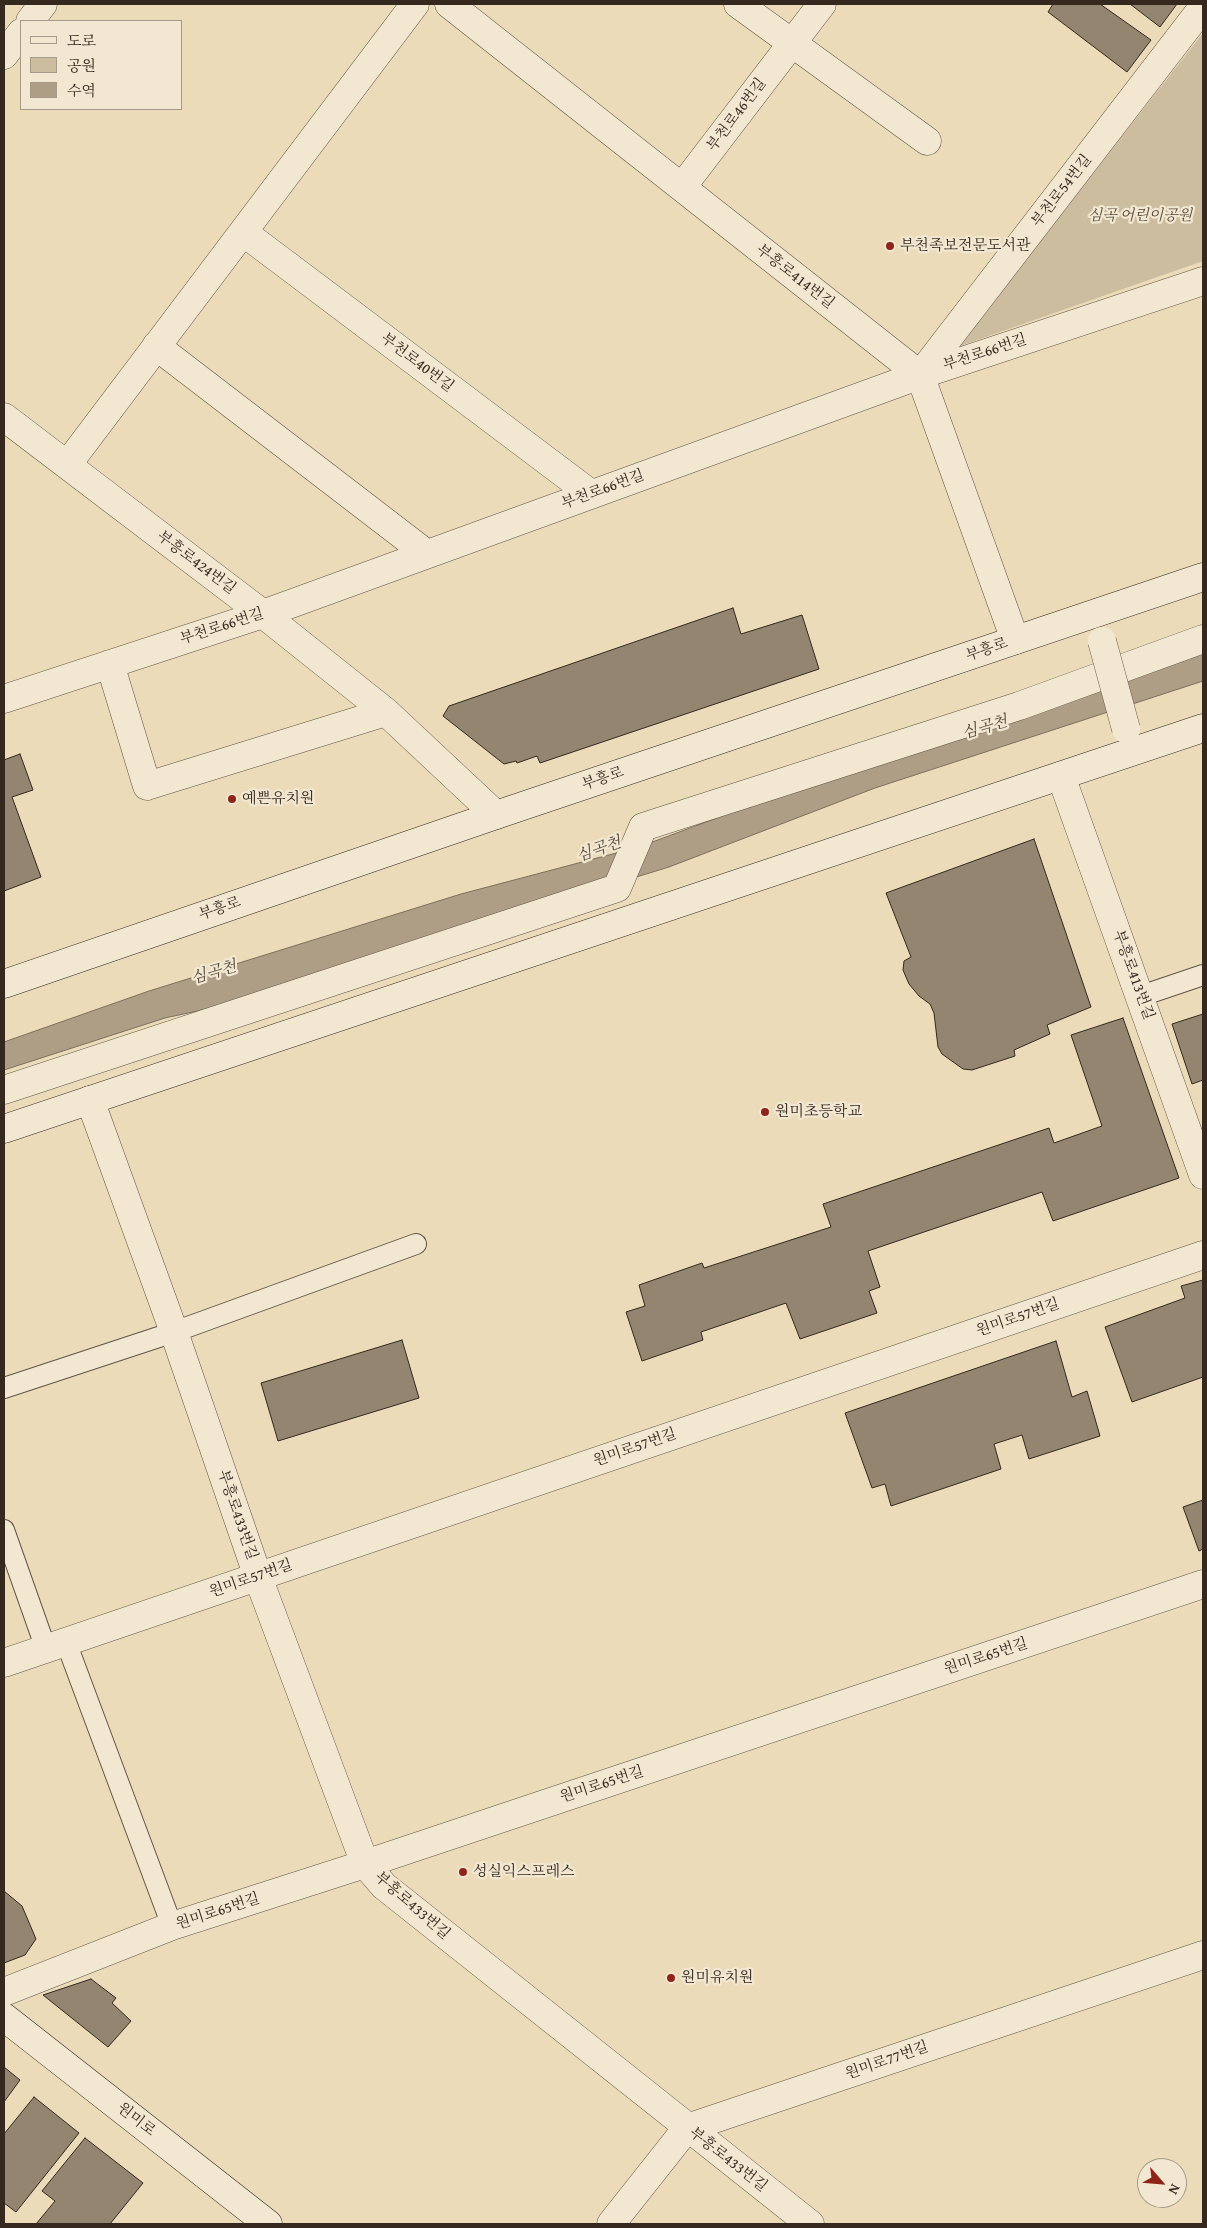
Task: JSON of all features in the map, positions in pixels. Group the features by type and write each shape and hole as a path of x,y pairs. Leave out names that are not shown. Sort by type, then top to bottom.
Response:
{"street":[{"path":"31,20 43,4"},
{"path":"67,465 415,4"},
{"name":"부흥로414번길","path":"449,4 920,375"},
{"path":"738,4 927,140"},
{"name":"부천로46번길","path":"682,187 822,4"},
{"name":"부천로54번길","path":"920,375 1203,6"},
{"path":"4,56 20,33"},
{"name":"부천로40번길","path":"243,232 591,494"},
{"name":"부천로66번길","path":"4,699 263,614 920,375 1203,281"},
{"path":"156,346 427,554"},
{"path":"920,375 1015,640"},
{"name":"부흥로424번길","path":"4,417 263,614 386,712 496,815"},
{"name":"부흥로","path":"4,984 1203,576"},
{"path":"1094,614 1130,740"},
{"path":"4,1090 617,888 642,827 1019,706 1203,639"},
{"path":"110,664 147,786 386,712"},
{"path":"4,1129 1061,776 1130,740 1203,728"},
{"name":"부흥로413번길","path":"1061,776 1141,996 1203,1175"},
{"name":"부흥로433번길","path":"90,1100 174,1332 258,1576 365,1864 384,1886 810,2224"},
{"name":"원미로57번길","path":"4,1663 1203,1254"},
{"name":"원미로65번길","path":"4,1992 172,1926 365,1864 1203,1584"},
{"name":"원미로77번길","path":"687,2128 1203,1954"},
{"name":"원미로","path":"4,2016 268,2224"},
{"path":"611,2224 687,2128"}],"lane":[{"path":"1141,996 1203,975"},
{"path":"4,1388 174,1332 416,1244"},
{"path":"4,1530 56,1645 172,1926"}],"green space":[{"name":"심곡 어린이공원","path":"1203,33 1203,261 957,347"}],"water":[{"name":"심곡천","path":"1203,650 1203,681 875,788 669,867 483,924 257,998 165,1018 4,1070 4,1042 149,991 461,894 639,847 835,774"}],"building":[{"path":"1053,4 1100,4 1151,40 1127,72 1048,12"},
{"path":"1130,4 1177,4 1160,27"},
{"path":"733,608 741,634 802,615 819,669 540,763 537,756 517,763 516,761 504,764 443,716 449,706"},
{"path":"20,754 33,790 12,797 41,877 4,891 4,760"},
{"path":"1034,839 1091,1007 1047,1025 1050,1034 1014,1050 1015,1056 972,1070 963,1069 942,1054 938,1047 934,1013 930,1004 919,996 909,984 903,970 904,961 911,957 886,893"},
{"path":"1203,1014 1203,1080 1192,1084 1172,1024"},
{"path":"1123,1018 1179,1178 1053,1221 1042,1192 868,1251 880,1287 869,1291 877,1313 800,1339 786,1303 701,1332 703,1340 642,1361 626,1312 645,1306 639,1285 702,1263 704,1268 831,1227 823,1204 1049,1128 1054,1143 1102,1126 1071,1035"},
{"path":"1203,1280 1203,1377 1132,1402 1105,1327 1185,1298 1181,1286"},
{"path":"402,1340 419,1398 278,1441 261,1383"},
{"path":"1056,1341 1072,1397 1087,1391 1100,1436 1029,1459 1022,1435 994,1444 1001,1469 891,1506 885,1484 872,1488 845,1413"},
{"path":"1203,1500 1203,1549 1199,1551 1183,1507"},
{"path":"4,1891 22,1906 36,1939 25,1955 4,1963"},
{"path":"91,1979 116,1998 112,2003 131,2021 108,2047 43,1995"},
{"path":"4,2067 20,2080 4,2102"},
{"path":"34,2097 79,2133 16,2212 4,2203 4,2134"},
{"path":"85,2138 143,2183 110,2224 36,2224 55,2201 42,2191"}],"place":[{"name":"부천족보전문도서관","path":"890,246"},
{"name":"예쁜유치원","path":"232,799"},
{"name":"원미초등학교","path":"765,1112"},
{"name":"성실익스프레스","path":"463,1872"},
{"name":"원미유치원","path":"671,1978"}]}
